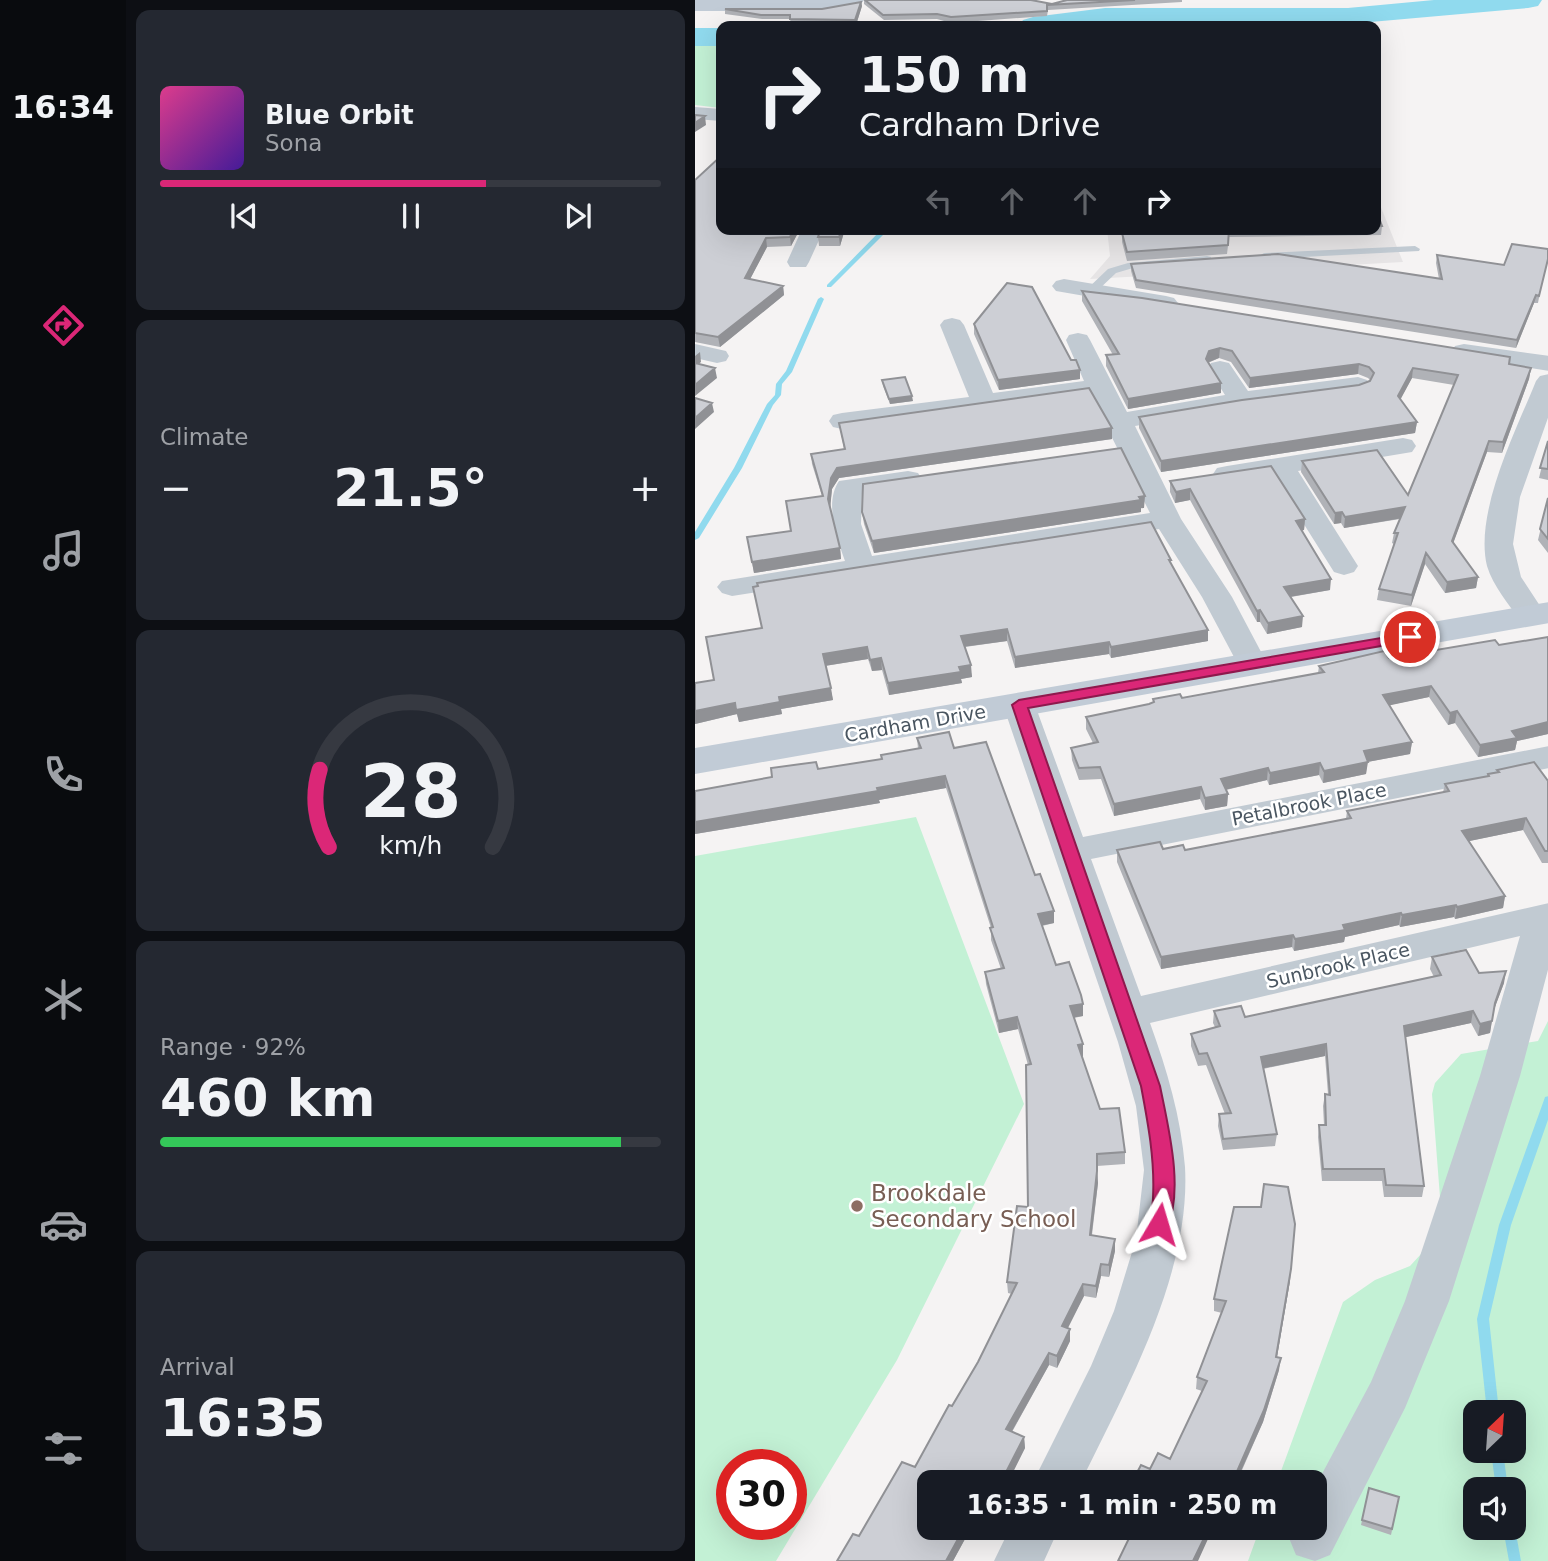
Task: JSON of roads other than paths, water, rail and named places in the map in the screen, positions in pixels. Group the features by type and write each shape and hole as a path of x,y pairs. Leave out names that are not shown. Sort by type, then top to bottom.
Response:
{"street":[{"path":"700,3 822,5 854,0"},
{"path":"695,113 716,115"},
{"path":"798,262 810,235"},
{"path":"1064,286 1194,307"},
{"path":"952,325 983,400"},
{"path":"1078,340 1099,387 1119,421 1120,449 1178,481 1403,446"},
{"path":"1439,346 1548,364"},
{"path":"1220,368 1241,400"},
{"path":"1540,613 1509,582 1500,563 1500,535 1512,479 1548,381"},
{"path":"1119,421 1241,400 1358,385"},
{"path":"842,421 983,400 1099,387"},
{"path":"1281,466 1344,566"},
{"path":"861,566 847,524 849,487 928,477"},
{"path":"1178,481 1167,519 1217,597 1253,665"},
{"path":"732,587 1167,519"},
{"name":"Cardham Drive","path":"695,761 1540,613"},
{"path":"1019,705 1151,1086 1161,1146 1163,1200 1150,1273 1124,1344 1063,1470"},
{"name":"Petalbrook Place","path":"1071,851 1548,757"},
{"path":"1327,1511 1389,1393 1427,1301 1499,1076 1546,917"},
{"name":"Sunbrook Place","path":"1127,1014 1546,917"},
{"path":"1019,1561 1029,1540"}],"lane":[{"path":"1248,257 1415,249"},
{"path":"1092,290 1112,271 1132,265 1220,258"}],"waterway":[{"path":"1069,21 1105,16 1348,16 1528,0"},
{"path":"695,37 716,37"},
{"path":"829,286 880,235"},
{"path":"695,538 738,468 770,404 778,395 779,384 789,372 821,299"},
{"path":"1492,1400 1483,1319 1505,1225 1549,1100"},
{"path":"1499,1463 1500,1477"},
{"path":"1511,1540 1515,1561"}],"place":[{"name":"Brookdale Secondary School","path":"857,1206"}]}
